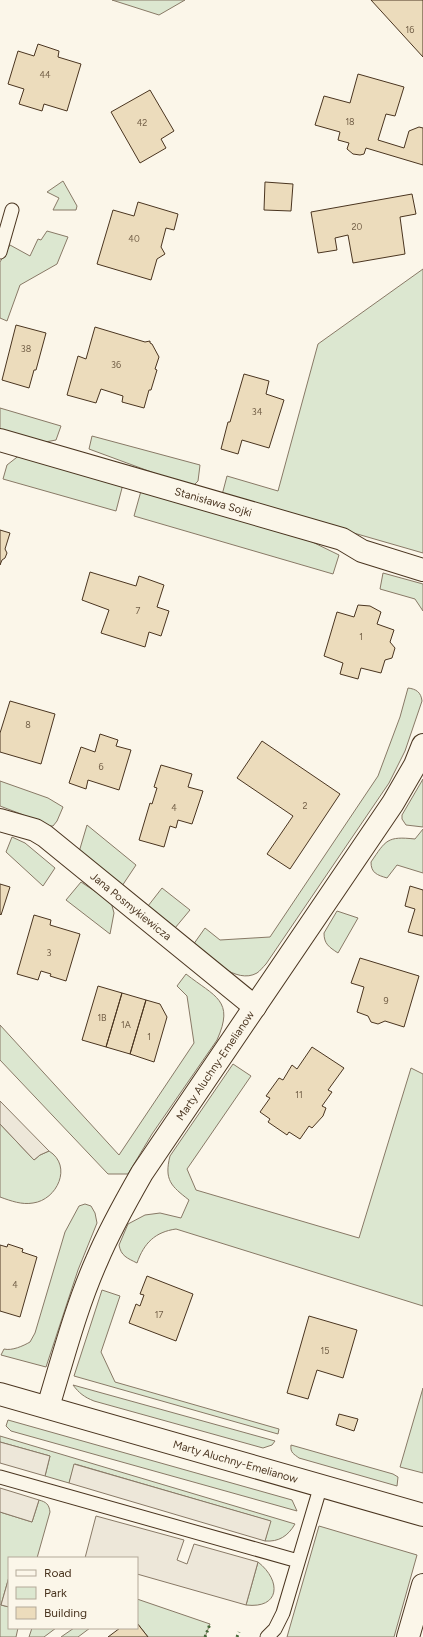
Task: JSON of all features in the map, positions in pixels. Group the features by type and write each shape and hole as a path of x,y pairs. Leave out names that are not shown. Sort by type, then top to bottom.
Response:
{"street":[{"name":"Stanisława Sojki","path":"0,440 342,539 362,552 423,570"},
{"name":"Marty Aluchny-Emelianow","path":"48,1407 74,1322 97,1258 117,1216 142,1173 393,803 415,765 423,745"},
{"name":"Jana Posmykiewicza","path":"0,820 35,830 46,836 255,1007"},
{"name":"Marty Aluchny-Emelianow","path":"0,1394 423,1515"},
{"path":"408,1637 423,1585"}],"lane":[{"path":"0,252 12,210"},
{"path":"0,1477 298,1562"},
{"path":"267,1637 275,1629 283,1613 321,1485"}],"green space":[{"path":"112,0 185,0 159,15"},
{"path":"63,181 77,206 76,210 53,210 59,198 47,192"},
{"path":"47,231 68,237 57,264 20,285 7,321 0,318 0,262 10,245 30,256 38,239 41,240"},
{"path":"423,269 423,553 222,495 227,476 278,491 318,344"},
{"path":"0,408 61,426 56,440 40,443 0,430"},
{"path":"92,436 200,465 198,481 192,487 89,449"},
{"path":"21,454 121,483 122,488 116,511 3,479 7,465"},
{"path":"141,491 300,536 339,555 333,574 134,516"},
{"path":"383,573 423,584 423,611 415,599 380,589"},
{"path":"408,688 418,692 421,695 422,701 405,751 389,783 266,964 257,973 249,976 232,973 223,968 193,945 205,928 220,940 270,937 378,776 400,717"},
{"path":"423,779 423,827 406,825 402,819 402,815"},
{"path":"0,781 48,798 63,807 57,821 53,826 46,826 0,806"},
{"path":"87,825 136,865 122,886 79,852"},
{"path":"423,829 423,873 397,865 387,878 378,875 373,871 371,862 384,844 398,838 415,839"},
{"path":"12,837 25,843 55,868 43,886 6,852"},
{"path":"81,882 111,902 114,913 110,934 66,900"},
{"path":"162,888 190,910 175,928 148,906"},
{"path":"337,911 358,918 338,953 328,945 325,940 324,933"},
{"path":"186,974 213,994 223,1008 224,1016 222,1027 217,1040 152,1134 128,1174 108,1174 0,1060 0,1025 119,1155 194,1043 187,996 177,986"},
{"path":"233,1064 251,1076 187,1169 196,1190 359,1238 411,1068 423,1074 423,1306 176,1229 162,1233 151,1240 143,1250 137,1263 127,1258 123,1254 119,1245 128,1224 145,1215 160,1213 181,1218 189,1200 170,1182 168,1164 170,1156"},
{"path":"0,1124 34,1160 40,1155 49,1151 56,1157 60,1165 61,1173 59,1182 49,1196 42,1201 21,1203 0,1197"},
{"path":"85,1204 91,1206 95,1213 97,1223 78,1270 46,1367 1,1355 4,1349 14,1349 30,1342 35,1333 65,1232 79,1206"},
{"path":"102,1290 120,1296 101,1352 115,1382 279,1429 278,1434 74,1376"},
{"path":"73,1385 275,1441 272,1445 263,1448 94,1401 87,1398"},
{"path":"423,1388 423,1473 400,1467"},
{"path":"8,1420 292,1500 297,1511 11,1431 6,1426"},
{"path":"0,1436 295,1524 283,1537 265,1541 270,1521 75,1464 69,1483 45,1476 50,1456 0,1442"},
{"path":"291,1445 393,1474 398,1477 397,1486 299,1458 292,1452"},
{"path":"39,1500 47,1504 50,1512 37,1557 8,1557 8,1580 1,1605 8,1607 8,1629 18,1629 16,1637 0,1637 0,1512 32,1522"},
{"path":"319,1526 417,1555 394,1637 287,1637"},
{"path":"258,1562 266,1569 271,1577 274,1585 274,1592 266,1603 246,1605"},
{"path":"138,1599 210,1624 205,1637 148,1637 138,1624"},
{"path":"32,1629 55,1629 44,1637 29,1637"},
{"path":"73,1629 89,1629 78,1637 61,1637"}],"shaded area":[{"path":"0,1101 49,1151 40,1155 34,1160 0,1124"},
{"path":"0,1442 50,1456 45,1476 0,1463"},
{"path":"74,1464 271,1521 265,1541 69,1483"},
{"path":"0,1488 39,1500 32,1522 0,1512"},
{"path":"96,1516 184,1540 177,1560 187,1564 194,1544 258,1562 246,1605 138,1574 138,1557 85,1557"},
{"path":"8,1580 8,1607 1,1605"}],"building":[{"path":"371,0 423,0 423,57"},
{"path":"38,44 59,51 58,57 81,64 67,111 44,104 42,111 19,104 24,89 8,84 18,51 34,56"},
{"path":"358,74 404,87 395,116 386,114 378,140 404,148 409,131 419,127 423,128 423,165 366,148 364,154 353,154 347,149 349,143 338,140 340,132 315,125 324,96 350,103"},
{"path":"150,90 174,131 161,139 166,148 140,163 111,112"},
{"path":"265,182 293,184 291,211 264,210"},
{"path":"412,194 416,214 400,217 405,254 353,263 348,235 335,238 337,250 318,253 311,212"},
{"path":"138,202 178,214 174,230 166,228 161,247 165,254 157,259 151,280 97,264 113,210 134,216"},
{"path":"16,325 46,333 36,370 34,370 29,388 2,380"},
{"path":"95,327 145,342 150,341 152,344 159,357 155,369 157,370 144,408 122,402 123,396 101,389 96,403 67,395 78,356 86,359"},
{"path":"244,374 269,381 266,394 284,400 269,448 242,440 238,454 221,449 228,422 230,422"},
{"path":"0,530 10,533 5,549 7,553 0,565"},
{"path":"90,572 136,586 139,576 164,585 157,607 169,611 161,636 149,632 145,647 101,633 109,610 82,600"},
{"path":"358,605 370,606 381,612 377,624 394,630 390,642 395,648 392,658 385,660 381,673 361,668 358,679 340,674 343,663 324,656 337,612 354,617"},
{"path":"10,701 55,714 41,764 0,752 0,733"},
{"path":"100,734 118,740 116,746 131,750 119,790 88,780 86,789 69,783 81,747 95,752"},
{"path":"262,741 340,794 290,869 267,854 293,816 237,778"},
{"path":"161,765 192,774 188,787 203,791 192,824 178,820 176,828 170,826 164,847 139,840 150,803 152,804 157,788 154,787"},
{"path":"0,884 10,887 1,915 0,914"},
{"path":"410,886 423,890 423,936 408,932 415,909 405,906"},
{"path":"34,915 51,920 50,925 80,934 66,981 50,976 51,974 41,971 38,980 17,974"},
{"path":"360,958 419,976 404,1027 385,1021 378,1024 371,1022 368,1016 357,1012 364,987 351,983"},
{"path":"98,986 122,993 106,1047 82,1040"},
{"path":"122,993 146,1000 130,1054 106,1047"},
{"path":"146,1000 160,1004 167,1017 154,1062 130,1054"},
{"path":"312,1047 344,1068 328,1090 332,1092 322,1106 326,1108 323,1116 312,1128 309,1126 300,1139 289,1132 287,1135 268,1122 270,1119 260,1112 270,1098 266,1096 279,1078 283,1080 292,1065 297,1069"},
{"path":"8,1244 23,1249 22,1252 37,1257 20,1317 0,1311 0,1245 7,1247"},
{"path":"147,1276 193,1294 176,1341 129,1323 136,1304 140,1306 144,1295 140,1294"},
{"path":"309,1316 357,1330 343,1378 317,1370 308,1399 287,1393"},
{"path":"339,1414 358,1419 354,1431 336,1425"},
{"path":"138,1624 148,1637 108,1637 119,1629 138,1629"}],"hedge":[{"path":"205,1637 210,1624"},
{"path":"237,1637 239,1632"}]}
